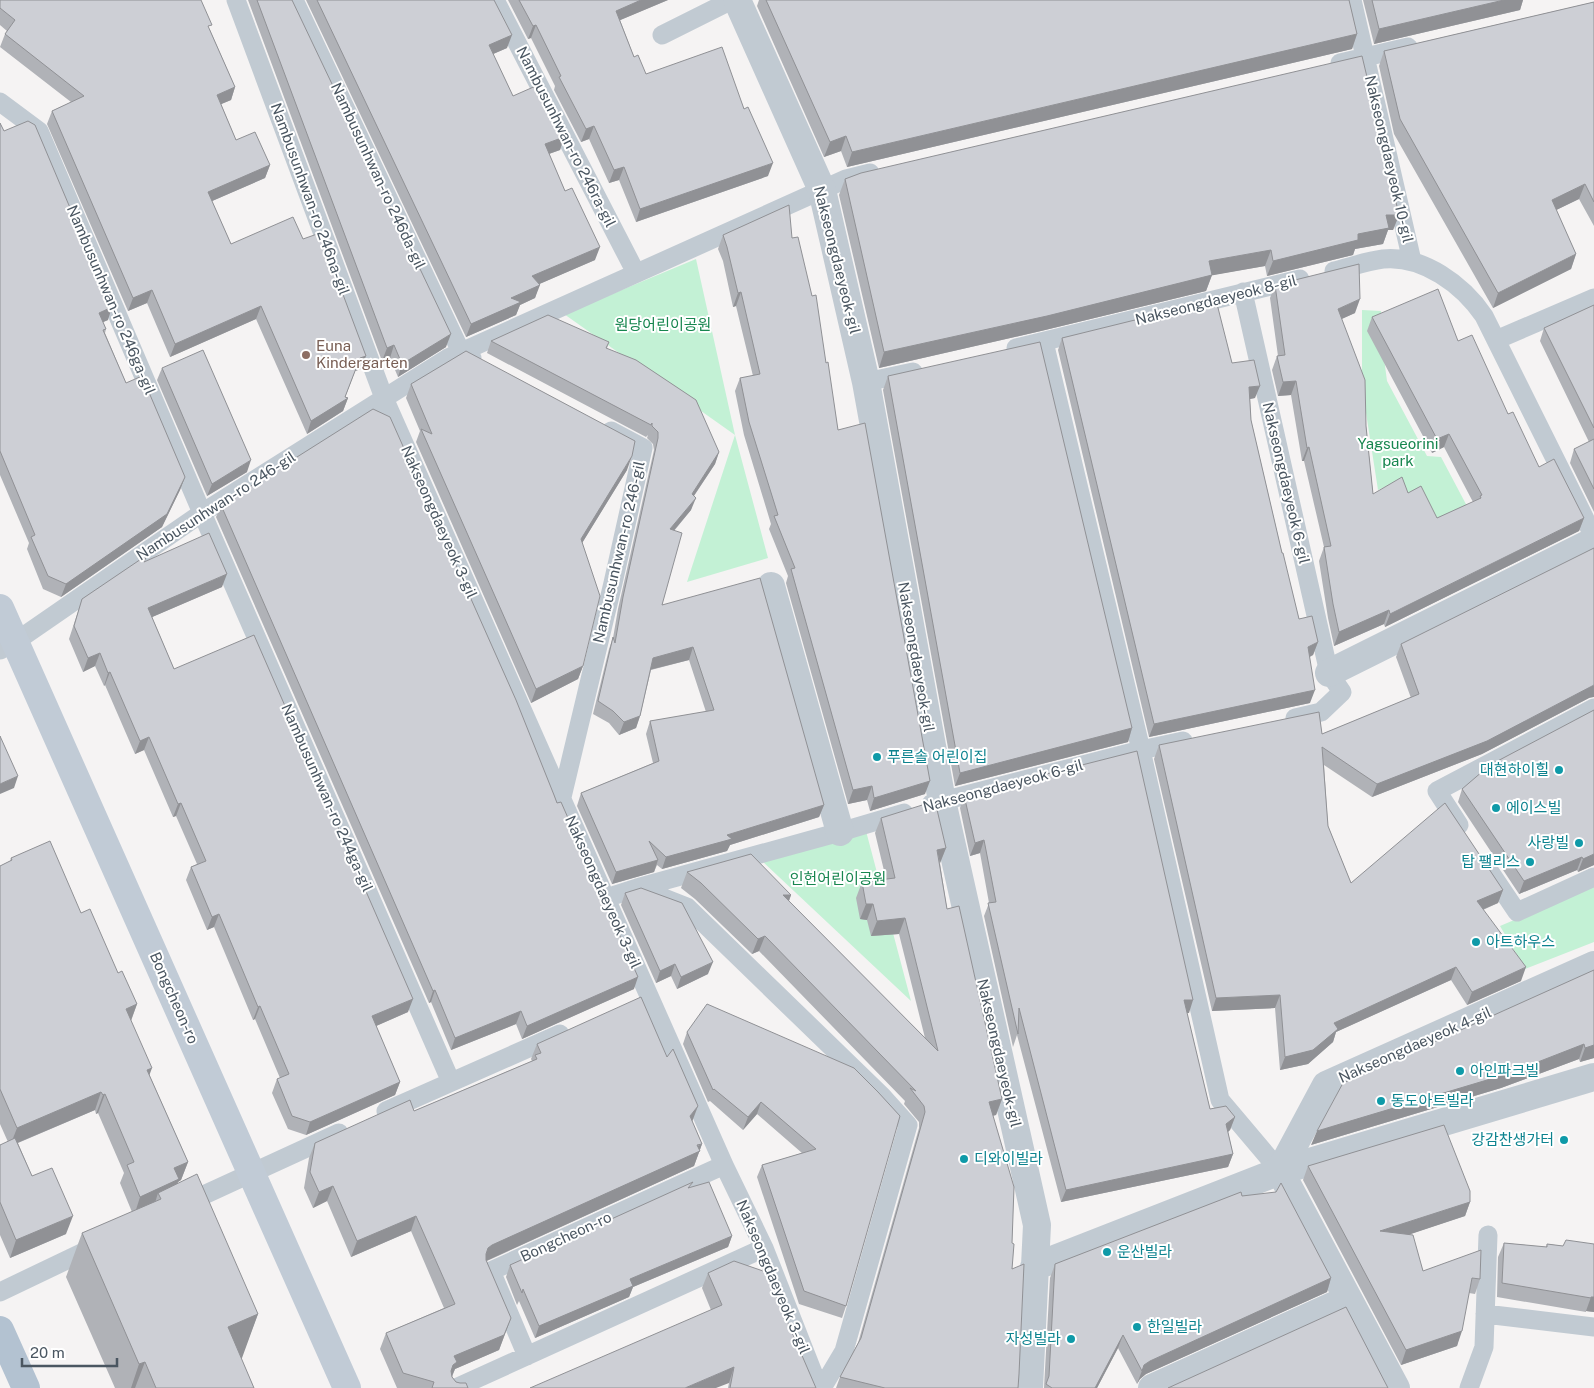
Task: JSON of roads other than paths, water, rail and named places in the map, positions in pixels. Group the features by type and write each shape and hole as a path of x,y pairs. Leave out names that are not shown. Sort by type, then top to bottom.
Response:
{"main road":[{"path":"0,1330 26,1388"}],"street":[{"name":"Nakseongdaeyeok-gil","path":"737,0 822,190 866,382 942,801 1037,1225 1029,1388"},
{"path":"1329,673 1594,541"},
{"path":"771,586 840,832"},
{"name":"Bongcheon-ro","path":"0,608 8,646 251,1172 347,1388"},
{"name":"Nakseongdaeyeok 4-gil","path":"1280,1171 1326,1085 1594,965"},
{"path":"1034,1267 1280,1171 1594,1077"},
{"path":"1280,1171 1396,1388"},
{"path":"1152,1388 1348,1299"}],"lane":[{"name":"Nambusunhwan-ro 246na-gil","path":"236,0 384,398"},
{"name":"Nambusunhwan-ro 246da-gil","path":"294,0 461,352"},
{"name":"Nambusunhwan-ro 246ra-gil","path":"495,0 636,273"},
{"path":"662,35 732,0"},
{"name":"Nakseongdaeyeok 10-gil","path":"1352,0 1412,262"},
{"name":"Nakseongdaeyeok 10-gil","path":"1327,66 1422,44"},
{"name":"Nambusunhwan-ro 246ga-gil","path":"0,102 39,131 202,513"},
{"path":"822,190 846,179 885,170"},
{"name":"Nambusunhwan-ro 246-gil","path":"8,646 202,513 448,358 822,190"},
{"name":"Nakseongdaeyeok 8-gil","path":"997,353 1384,259 1412,262 1445,276 1476,304 1484,316 1594,537"},
{"name":"Nakseongdaeyeok 6-gil","path":"1243,292 1329,673 1342,692 1322,712 1274,722"},
{"path":"1496,340 1594,298"},
{"path":"1044,342 1142,750 1220,1100 1280,1171"},
{"path":"461,352 487,366"},
{"path":"866,382 932,367"},
{"name":"Nakseongdaeyeok 3-gil","path":"384,398 648,995 724,1165 764,1248 820,1388"},
{"name":"Nambusunhwan-ro 246-gil","path":"562,797 643,448 600,425"},
{"name":"Nambusunhwan-ro 244ga-gil","path":"202,513 451,1082"},
{"path":"1469,839 1437,791 1594,708"},
{"name":"Nakseongdaeyeok 6-gil","path":"606,898 942,801 1142,750 1198,738"},
{"path":"1479,855 1517,912 1594,877"},
{"name":"Nakseongdaeyeok 3-gil","path":"637,888 687,908 882,1096 908,1125 844,1351 820,1388"},
{"path":"630,1003 648,995"},
{"path":"370,1119 577,1027"},
{"path":"163,1214 351,1127"},
{"name":"Bongcheon-ro","path":"527,1356 491,1271 724,1165"},
{"path":"1470,1388 1484,1347 1488,1235"},
{"path":"0,1292 109,1240"},
{"path":"456,1388 764,1248"},
{"path":"1485,1314 1594,1327"}],"place":[{"name":"Euna Kindergarten","path":"306,355"},
{"name":"푸른솔 어린이집","path":"877,757"},
{"name":"대현하이힐","path":"1559,770"},
{"name":"에이스빌","path":"1496,808"},
{"name":"사랑빌","path":"1579,843"},
{"name":"탑 팰리스","path":"1530,862"},
{"name":"아트하우스","path":"1476,942"},
{"name":"아인파크빌","path":"1460,1071"},
{"name":"동도아트빌라","path":"1381,1101"},
{"name":"강감찬생가터","path":"1564,1140"},
{"name":"디와이빌라","path":"964,1159"},
{"name":"운산빌라","path":"1107,1252"},
{"name":"한일빌라","path":"1137,1327"},
{"name":"자성빌라","path":"1071,1339"}],"park label":[{"name":"원당어린이공원","path":"663,325"},
{"name":"Yagsueorini park","path":"1398,452"},
{"name":"인헌어린이공원","path":"838,879"}]}
